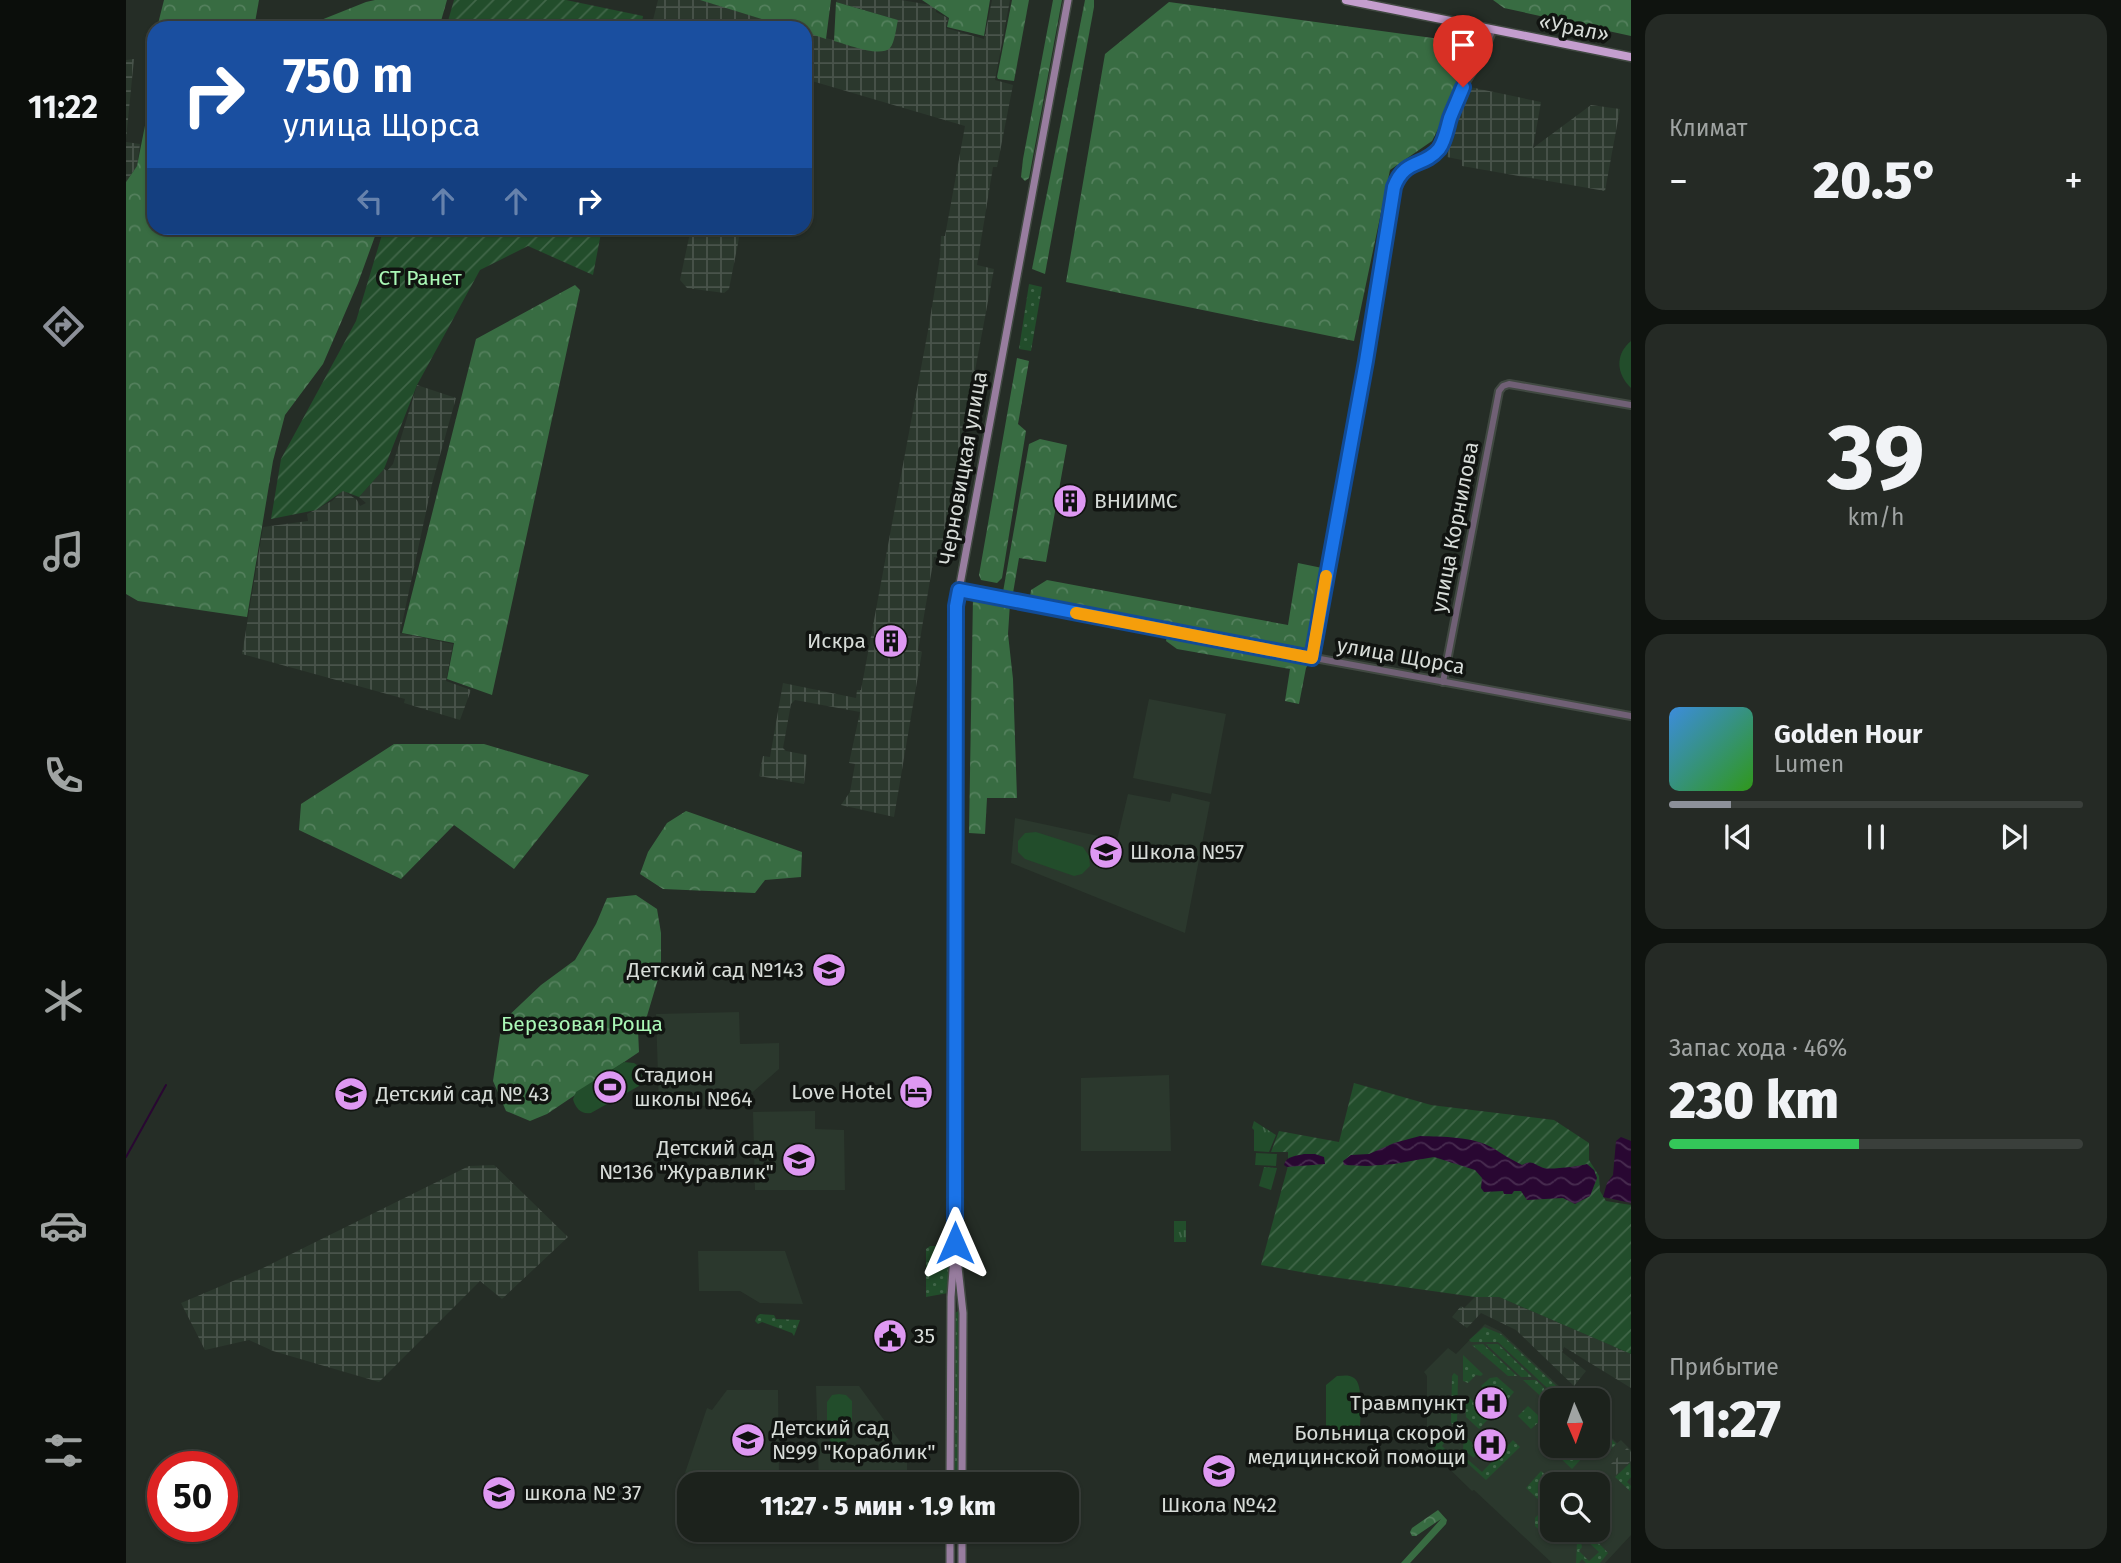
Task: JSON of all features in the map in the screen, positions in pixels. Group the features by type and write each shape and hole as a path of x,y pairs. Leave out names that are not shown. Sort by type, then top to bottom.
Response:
{"highway":[{"name":"«Урал»","path":"1346,0 1631,57"}],"main road":[{"name":"Черновицкая улица","path":"950,1472 951,1297 955,1243 956,606 1068,0"},
{"name":"Черновицкая улица","path":"955,1243 964,1313 962,1472"},
{"path":"950,1542 950,1563"},
{"path":"962,1542 962,1563"}],"street":[{"path":"1312,658 1394,187 1399,174 1411,165 1431,157 1441,147 1451,114 1463,87 1483,54 1493,29"},
{"name":"улица Корнилова","path":"1443,682 1499,391 1509,384 1631,405"},
{"name":"улица Щорса","path":"959,590 1631,716"}],"shaded area":[{"path":"658,0 701,0 768,21 653,21"},
{"path":"901,0 937,6 936,12 948,18 946,28 984,39 992,0 1010,0 995,80 1013,85 997,167 993,167 977,265 994,269 940,558 934,557 918,651 922,652 894,817 841,805 850,792 855,764 849,763 860,712 795,700 791,704 783,748 807,755 804,784 759,776 763,756 770,757 783,683 856,698 857,690 861,690 929,325 941,236 945,236 965,126 812,81 812,34 872,51 898,20 836,2"},
{"path":"134,59 126,139 126,60"},
{"path":"1470,87 1541,102 1533,148 1591,105 1620,109 1605,191 1462,166 1462,160 1447,157 1456,115"},
{"path":"126,142 140,144 137,166 126,182"},
{"path":"690,235 740,235 729,289 724,293 687,288 680,280"},
{"path":"417,385 456,398 432,484 400,633 453,644 446,681 471,690 460,720 404,703 405,699 242,654 263,527 308,521 307,514 332,501 343,490 357,500 360,506 366,503 359,497 384,469 387,471 393,464"},
{"path":"1149,699 1226,714 1211,794 1133,778"},
{"name":"Школа №57","path":"1172,793 1210,802 1185,933 1011,863 1015,818 1117,840 1128,794 1170,802"},
{"path":"739,1012 740,1044 779,1043 779,1069 738,1105 659,1107 656,1014"},
{"path":"1169,1075 1171,1151 1081,1151 1081,1078"},
{"name":"Детский сад №136 \"Журавлик\"","path":"815,1111 815,1129 844,1130 845,1190 755,1190 753,1112"},
{"path":"494,1165 568,1237 502,1299 480,1281 379,1382 273,1351 249,1340 205,1350 181,1303 259,1270 469,1166"},
{"path":"698,1251 785,1251 803,1304 760,1303 740,1291 699,1291"},
{"path":"1475,1297 1499,1297 1631,1354 1631,1388 1564,1347 1562,1352 1586,1371 1574,1386 1516,1330 1481,1313 1467,1328 1452,1317 1461,1306 1464,1308"},
{"name":"Больница скорой медицинской помощи","path":"1485,1324 1500,1331 1561,1388 1540,1388 1540,1458 1610,1458 1610,1436 1617,1443 1621,1440 1631,1450 1631,1535 1605,1563 1552,1563 1427,1447 1427,1376 1424,1372 1448,1348 1456,1354"},
{"path":"816,1386 859,1386 907,1451 907,1472 819,1472"},
{"path":"727,1390 778,1390 779,1472 685,1472 707,1408 712,1410"},
{"path":"1627,1448 1631,1452 1631,1461 1616,1475 1608,1467"}],"green space":[{"path":"164,0 259,0 255,21 159,21"},
{"path":"447,0 441,21 318,21 366,2"},
{"path":"454,0 566,0 643,16 642,21 448,21"},
{"path":"700,0 831,0 826,39 812,34 812,21 768,21"},
{"path":"922,0 990,0 984,36 947,27 949,18"},
{"path":"1012,0 1029,0 1014,81 997,77"},
{"path":"1053,0 1062,0 1029,178 1025,181 1021,177 1023,159"},
{"path":"1085,0 1094,0 1094,7 1045,274 1032,269"},
{"path":"1493,0 1631,0 1631,36 1504,8"},
{"path":"836,2 898,20 890,48 879,52 871,51 834,41"},
{"path":"1169,2 1462,42 1476,54 1432,141 1390,170 1354,341 1066,282 1105,54"},
{"path":"147,115 147,235 375,235 323,364 285,415 273,461 247,617 138,601 126,594 126,182 137,166"},
{"name":"СТ Ранет","path":"382,235 601,235 593,275 528,246 480,270 417,385 384,469 359,497 343,491 316,510 271,519 281,459 356,321"},
{"path":"1029,284 1042,287 1031,351 1019,349"},
{"path":"575,285 580,290 492,695 447,679 454,643 402,633 476,339"},
{"path":"1631,341 1631,388 1622,377 1619,364 1622,352"},
{"path":"1017,358 1029,361 1018,424 1026,431 1002,578 997,583 981,580 979,575"},
{"path":"1040,439 1067,445 1046,562 1019,558 1013,593 1003,592 1029,444"},
{"path":"1298,563 1327,569 1312,658 1306,668 1299,704 1285,701 1290,669 1177,649 1166,641 1168,631 1029,604 1031,590 1047,580 1288,625"},
{"path":"973,596 1010,603 1008,634 1013,679 1017,798 987,798 985,834 969,833"},
{"path":"394,744 484,744 589,775 514,869 454,825 401,879 299,830 301,804"},
{"path":"686,811 802,852 801,877 765,880 755,893 663,889 640,874 648,852 667,823"},
{"path":"1036,832 1083,847 1089,856 1090,866 1082,874 1074,876 1025,859 1018,852 1018,841 1025,833"},
{"name":"Березовая Роща","path":"636,895 657,909 661,933 661,969 647,1016 638,1030 639,1052 547,1114 530,1121 506,1111 493,1081 502,1022 541,985 575,960 596,924 607,898"},
{"name":"Стадион школы №64","path":"624,1062 640,1067 642,1078 639,1086 591,1113 579,1110 573,1099 576,1092"},
{"path":"1354,1083 1431,1105 1554,1120 1589,1143 1589,1160 1599,1176 1600,1191 1606,1201 1631,1205 1631,1354 1499,1297 1475,1297 1261,1265 1288,1166 1288,1152 1271,1152 1279,1131 1339,1142"},
{"path":"1254,1121 1276,1135 1269,1152 1254,1151"},
{"path":"1256,1153 1277,1154 1276,1166 1255,1165"},
{"path":"1264,1167 1277,1168 1271,1190 1259,1186"},
{"path":"1174,1221 1186,1221 1186,1242 1174,1242"},
{"path":"930,1246 950,1246 948,1293 926,1297 926,1249"},
{"path":"955,1313 960,1313 959,1472 953,1472"},
{"path":"760,1314 774,1315 776,1319 800,1320 794,1336 762,1322 758,1324 755,1321"},
{"path":"1484,1327 1501,1334 1558,1388 1547,1388 1498,1342 1469,1340"},
{"path":"1483,1344 1517,1376 1508,1376 1472,1345"},
{"path":"1486,1344 1498,1344 1532,1377 1521,1377"},
{"path":"1463,1355 1483,1374 1476,1375 1468,1383 1463,1381"},
{"path":"1454,1373 1458,1376 1457,1423 1454,1425 1451,1423"},
{"path":"1337,1376 1354,1378 1360,1395 1360,1432 1344,1443 1336,1443 1326,1430 1326,1385"},
{"path":"1497,1377 1514,1392 1503,1405 1481,1386 1490,1378"},
{"path":"1523,1380 1536,1380 1544,1388 1540,1388 1540,1396"},
{"path":"832,1395 846,1395 852,1401 852,1435 846,1441 838,1443 831,1442 827,1434 827,1402"},
{"path":"1470,1398 1489,1418 1479,1429 1466,1417 1465,1403"},
{"path":"1528,1406 1540,1417 1540,1421 1531,1429 1518,1416"},
{"path":"1431,1431 1455,1432 1456,1439 1449,1436 1442,1446 1447,1451 1443,1456 1431,1445"},
{"path":"1464,1435 1479,1449 1474,1458 1463,1450"},
{"path":"1610,1438 1616,1444 1610,1450"},
{"path":"1513,1440 1520,1447 1486,1480 1463,1458 1482,1472"},
{"path":"1560,1458 1582,1458 1572,1469"},
{"path":"1630,1463 1631,1477 1627,1482 1631,1486 1630,1491 1615,1477"},
{"path":"1540,1472 1540,1501 1526,1488"},
{"path":"1438,1510 1447,1520 1446,1524 1410,1563 1401,1563 1441,1519 1416,1536 1412,1536 1410,1532 1412,1528"},
{"path":"1540,1513 1540,1531 1535,1526 1535,1518"},
{"path":"1577,1542 1581,1542 1579,1551 1589,1561 1599,1552 1588,1542 1598,1542 1608,1553 1600,1563 1586,1563 1582,1559 1576,1563"}],"water":[{"path":"1420,1136 1476,1141 1522,1165 1531,1163 1553,1168 1587,1164 1594,1170 1597,1178 1590,1196 1575,1204 1563,1198 1527,1200 1521,1191 1514,1191 1512,1194 1504,1194 1503,1191 1484,1192 1481,1188 1482,1178 1475,1170 1434,1157 1394,1164 1344,1165 1343,1161 1351,1155 1369,1154"},
{"path":"1621,1137 1631,1141 1631,1203 1603,1197 1607,1183 1613,1175 1616,1141"},
{"path":"1304,1154 1324,1157 1325,1164 1284,1165 1289,1158"}],"waterway":[{"path":"126,1157 166,1085"}],"slow traffic":[{"path":"1076,613 1312,658 1326,576"}],"place":[{"name":"ВНИИМС","path":"1070,501"},
{"name":"Искра","path":"891,641"},
{"name":"Школа №57","path":"1106,852"},
{"name":"Детский сад №143","path":"829,970"},
{"name":"Стадион школы №64","path":"610,1087"},
{"name":"Love Hotel","path":"916,1092"},
{"name":"Детский сад № 43","path":"351,1094"},
{"name":"Детский сад №136 \"Журавлик\"","path":"799,1160"},
{"name":"35","path":"890,1336"},
{"name":"Травмпункт","path":"1491,1403"},
{"name":"Детский сад №99 \"Кораблик\"","path":"748,1440"},
{"name":"Больница скорой медицинской помощи","path":"1490,1445"},
{"name":"Школа №42","path":"1219,1471"},
{"name":"школа № 37","path":"499,1493"}],"route":[{"path":"955,1243 956,606 959,590 1312,658 1366,361 1394,187 1399,174 1411,165 1431,157 1441,147 1463,87"}]}
